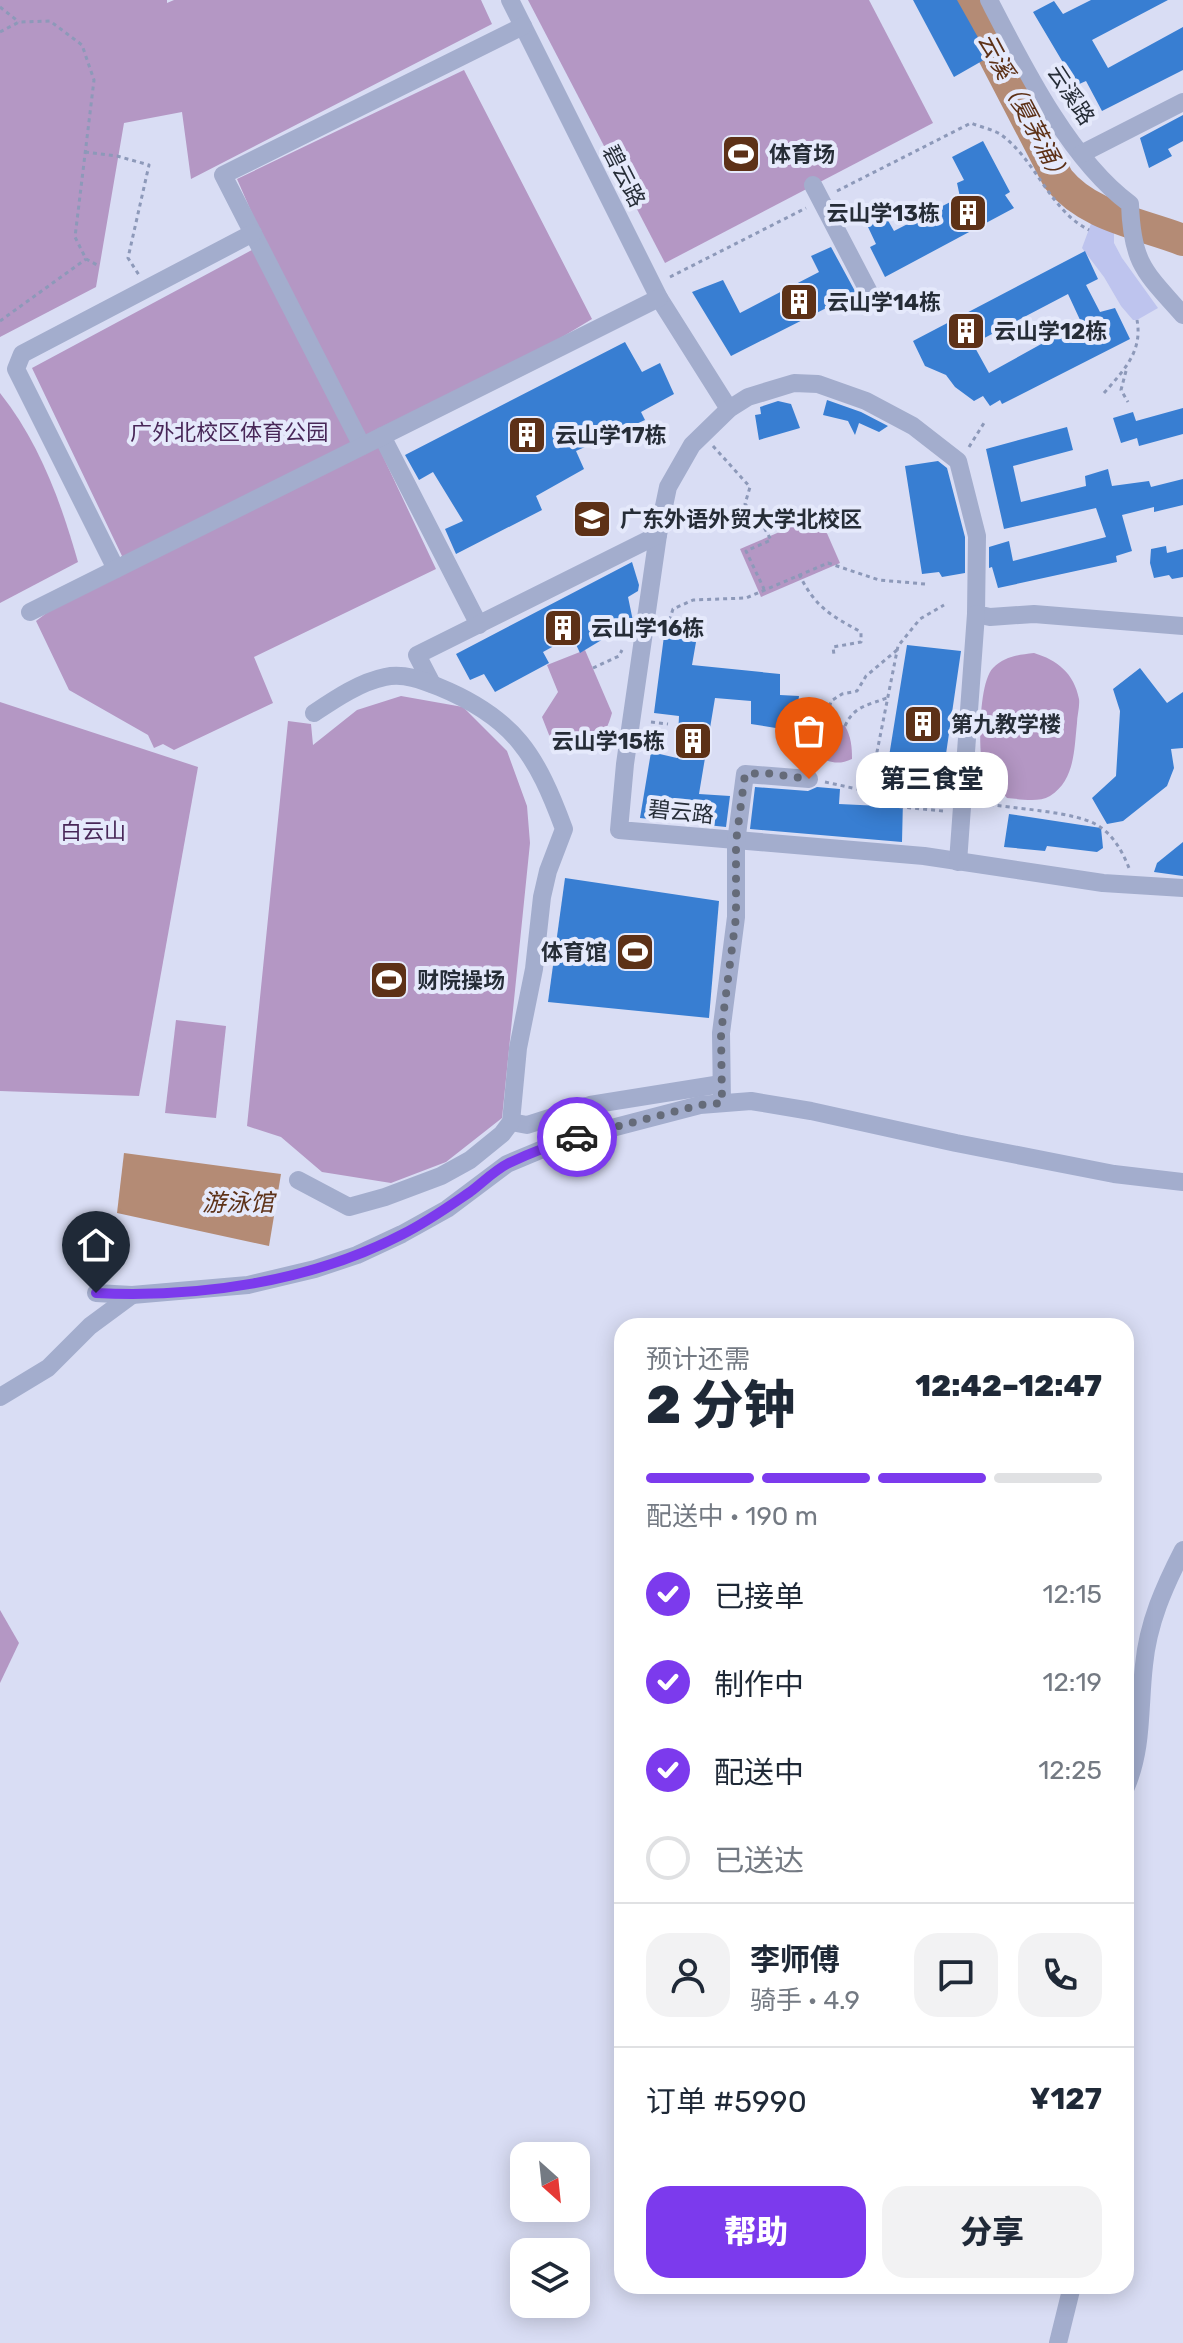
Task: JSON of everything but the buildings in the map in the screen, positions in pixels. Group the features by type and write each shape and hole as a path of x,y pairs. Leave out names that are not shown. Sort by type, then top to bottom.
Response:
{"street":[{"name":"碧云路","path":"510,0 655,292 729,409"},
{"name":"云溪路","path":"989,0 1034,85 1081,154 1130,204 1131,238 1140,266 1183,315"},
{"path":"362,446 223,175 523,26"},
{"path":"1081,154 1183,102"},
{"path":"817,192 873,300"},
{"path":"116,569 16,369 22,354 253,233"},
{"path":"30,612 382,436 655,292"},
{"name":"碧云路","path":"958,461 913,426 866,401 818,384 794,383 748,397 729,409 692,445 668,487 658,535 625,764 619,830 924,856 1103,883 1183,888"},
{"path":"382,436 479,625"},
{"path":"958,461 977,536 976,614 958,862"},
{"path":"432,684 417,655 658,535"},
{"path":"976,614 990,617 1034,614 1183,626"},
{"path":"298,1180 349,1207 441,1176 470,1160 502,1134 511,1122 518,1048 534,969 542,897 564,829 536,762 516,737 482,707 432,684 409,677 385,677 342,694 314,713"},
{"path":"722,1103 721,1033 736,917 736,842 745,774 765,773 809,779"},
{"path":"511,1122 527,1125 590,1105 721,1084"},
{"path":"96,1293 132,1295 248,1285 315,1269 357,1255 402,1234 447,1209 507,1164 562,1141 700,1105 751,1101 1114,1174 1183,1182"},
{"path":"0,1397 48,1368 90,1326 132,1295"},
{"path":"1134,1766 1150,1625 1162,1590 1183,1550"},
{"path":"1058,2343 1070,2294"}],"path":[{"path":"0,7 19,22"},
{"path":"0,32 19,22 50,21 82,45 94,80 75,237 86,259 99,266"},
{"path":"655,292 817,192 971,123 999,134 1018,152 1065,211 1089,230"},
{"path":"85,152 117,156 149,165 128,258 147,289"},
{"path":"0,321 86,259"},
{"path":"1104,393 1134,356 1139,332 1137,320"},
{"path":"1127,367 1121,390 1128,402"},
{"path":"958,461 984,423"},
{"path":"713,446 750,487 745,504 760,520 771,540 746,551 765,590"},
{"path":"667,628 673,609 693,600 736,600 828,563 879,580 925,584"},
{"path":"799,574 821,608 861,632 861,642 833,647 834,655"},
{"path":"826,722 831,701 842,694 857,691 866,676 898,650 920,619 944,605"},
{"path":"646,626 689,630"},
{"path":"593,668 619,656 624,646"},
{"path":"898,650 871,797 880,805 1013,809 1075,817 1100,826 1121,850 1136,885"},
{"path":"845,726 850,715 861,706 889,697"},
{"path":"809,779 871,792"}],"green space":[{"path":"0,0 167,0 167,3 174,0 481,0 492,24 191,179 182,112 124,123 96,287 0,337"},
{"name":"体育场","path":"528,0 869,0 933,123 665,263"},
{"name":"广外北校区体育公园","path":"464,70 592,319 379,448 436,569 254,657 273,703 174,750 163,744 154,748 148,735 69,690 36,621 122,556 32,368 265,243 237,179"},
{"path":"0,393 26,432 47,473 78,562 0,603"},
{"path":"819,515 840,563 761,597 740,549"},
{"path":"585,650 612,713 598,741 583,749 564,749 553,745 542,717 558,692 547,665"},
{"path":"1034,653 1050,659 1063,669 1077,690 1079,705 1074,754 1064,782 1050,796 1035,800 1007,798 991,779 981,755 981,710 985,685 993,668 1002,661"},
{"name":"财院操场","path":"401,696 463,707 507,751 527,806 530,843 502,1118 446,1162 391,1183 322,1172 281,1137 247,1126 288,721 311,724 313,745 357,710"},
{"name":"白云山","path":"0,702 198,767 139,1096 0,1091"},
{"path":"830,721 845,726 851,742 852,759 831,762 819,755 810,744 807,737 812,727"},
{"path":"176,1020 226,1026 216,1118 165,1113"},
{"path":"0,1610 19,1643 0,1683"}],"shaded area":[{"path":"1092,221 1114,231 1114,243 1122,258 1158,308 1133,320 1121,306 1082,248"}],"water":[{"name":"游泳馆","path":"124,1153 281,1174 269,1246 117,1213"}],"waterway":[{"name":"云溪（夏茅涌）","path":"965,0 1058,179 1070,192 1100,211 1183,240"}],"way so far":[{"path":"577,1137 700,1105 722,1103 721,1033 736,917 736,842 745,774 765,773 809,779"}],"place":[{"name":"体育场","path":"741,154"},
{"name":"云山学13栋","path":"968,213"},
{"name":"云山学14栋","path":"799,302"},
{"name":"云山学12栋","path":"966,331"},
{"name":"云山学17栋","path":"527,435"},
{"name":"广东外语外贸大学北校区","path":"592,519"},
{"name":"云山学16栋","path":"563,628"},
{"name":"第九教学楼","path":"923,724"},
{"name":"云山学15栋","path":"693,741"},
{"name":"第三食堂","path":"809,779"},
{"name":"体育馆","path":"635,952"},
{"name":"财院操场","path":"389,980"}],"route":[{"path":"96,1293 132,1295 248,1285 315,1269 357,1255 402,1234 447,1209 507,1164 577,1137"}]}
